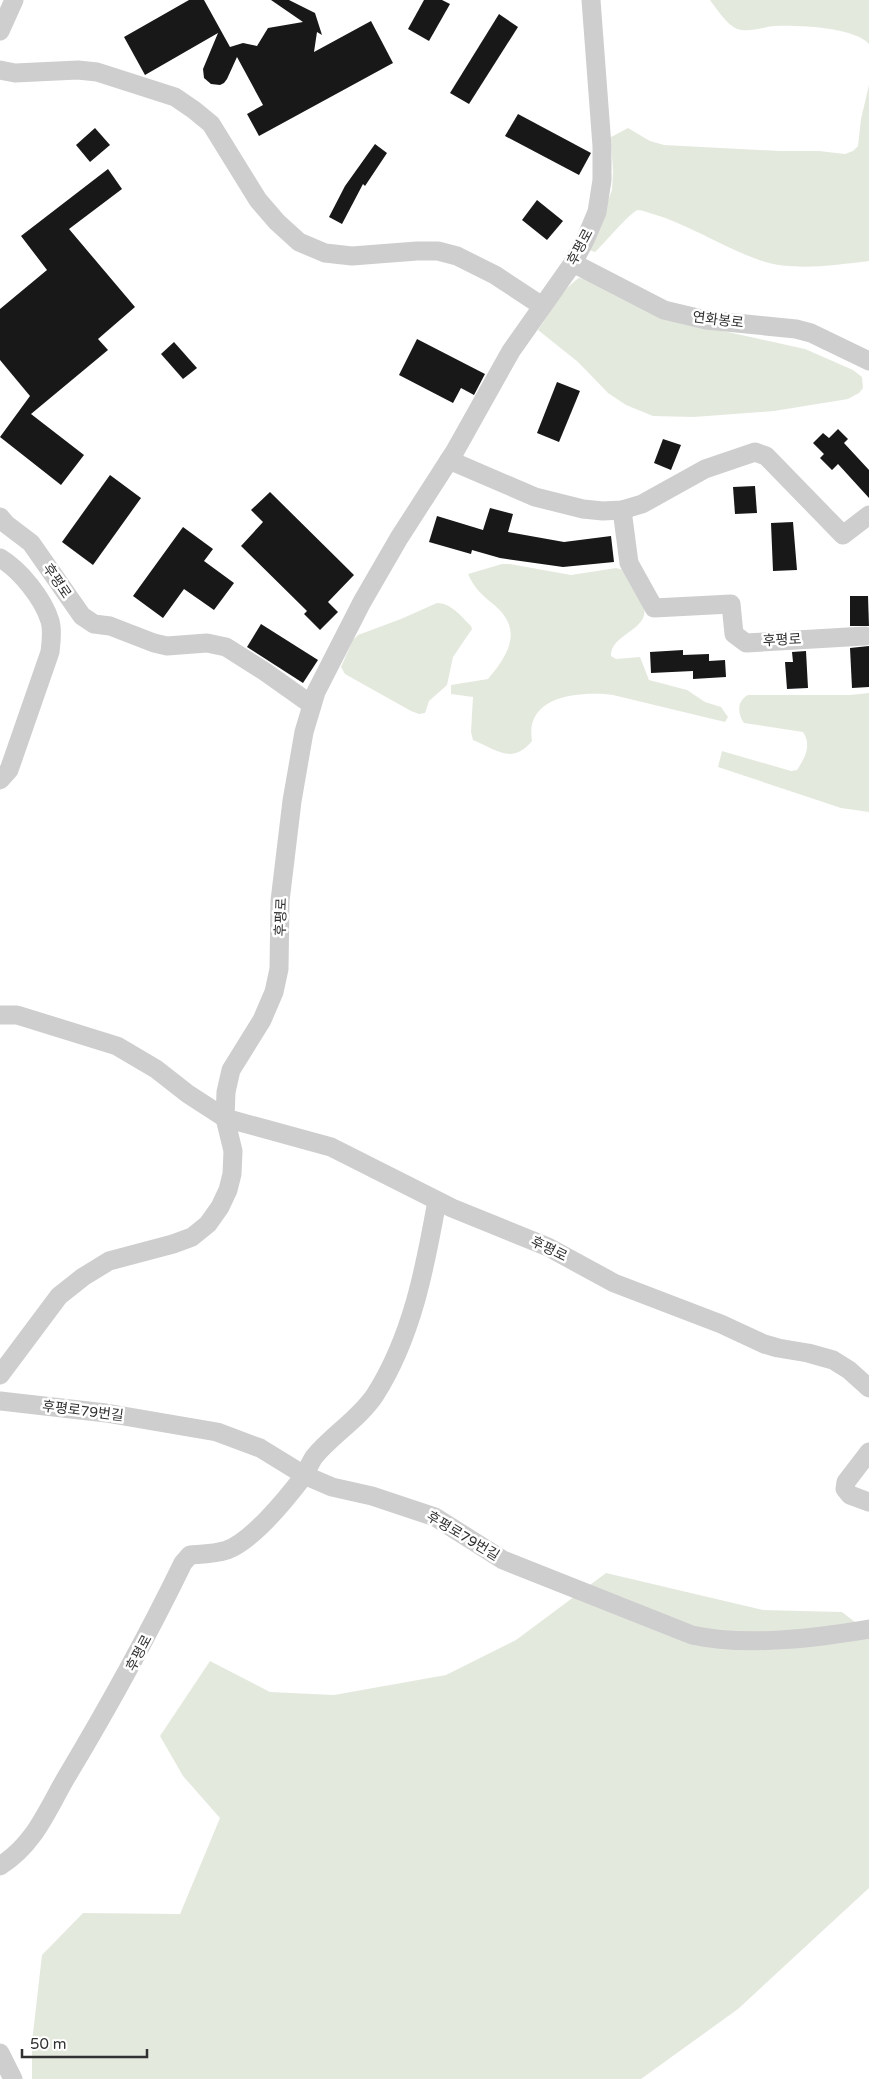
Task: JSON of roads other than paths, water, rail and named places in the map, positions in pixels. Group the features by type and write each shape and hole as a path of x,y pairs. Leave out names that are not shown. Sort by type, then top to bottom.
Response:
{"street":[{"path":"0,31 14,0"},
{"name":"후평로","path":"0,1375 59,1296 82,1277 109,1261 174,1244 192,1237 208,1224 220,1207 228,1190 232,1174 233,1151 225,1118 226,1092 231,1070 262,1020 274,992 279,969 280,901 292,801 304,732 316,692 362,602 399,538 449,460 511,351 573,263 597,212 602,180 602,146 591,0"},
{"path":"0,70 15,73 78,70 97,72 176,97 211,124 258,200 299,242 325,253 352,256 417,251 438,251 457,256 495,275 542,306"},
{"name":"연화봉로","path":"573,263 664,310 706,320 796,329 811,333 869,361"},
{"path":"449,460 535,497 583,509 622,510 642,504 705,469 755,452 766,456 843,536 869,515"},
{"name":"후평로","path":"622,510 629,563 654,608 731,604 734,634 746,642 865,636"},
{"name":"후평로","path":"0,517 6,524 31,543 82,616 94,624 110,626 167,646 207,643 226,648 264,671 312,705"},
{"path":"0,558 14,566 25,579 50,621 52,635 50,652 9,770 0,780"},
{"name":"후평로","path":"0,1015 17,1015 117,1046 156,1069 188,1094 225,1118 331,1148 437,1201 548,1247 614,1283 721,1324 764,1344 833,1360 849,1370 869,1388"},
{"name":"후평로","path":"0,1866 24,1848 41,1824 135,1660 183,1563 190,1555 214,1554 230,1549 248,1536 283,1502 304,1475 314,1458 375,1396 391,1366 412,1315 428,1255 437,1201"},
{"name":"후평로79번길","path":"0,1401 106,1412 217,1432 260,1448 304,1475 332,1487 372,1496 435,1517 503,1560 692,1634 710,1638 742,1640 827,1636 869,1629"},
{"path":"869,1452 846,1482 845,1489 850,1495 869,1502"},
{"path":"0,2053 13,2079"}]}
